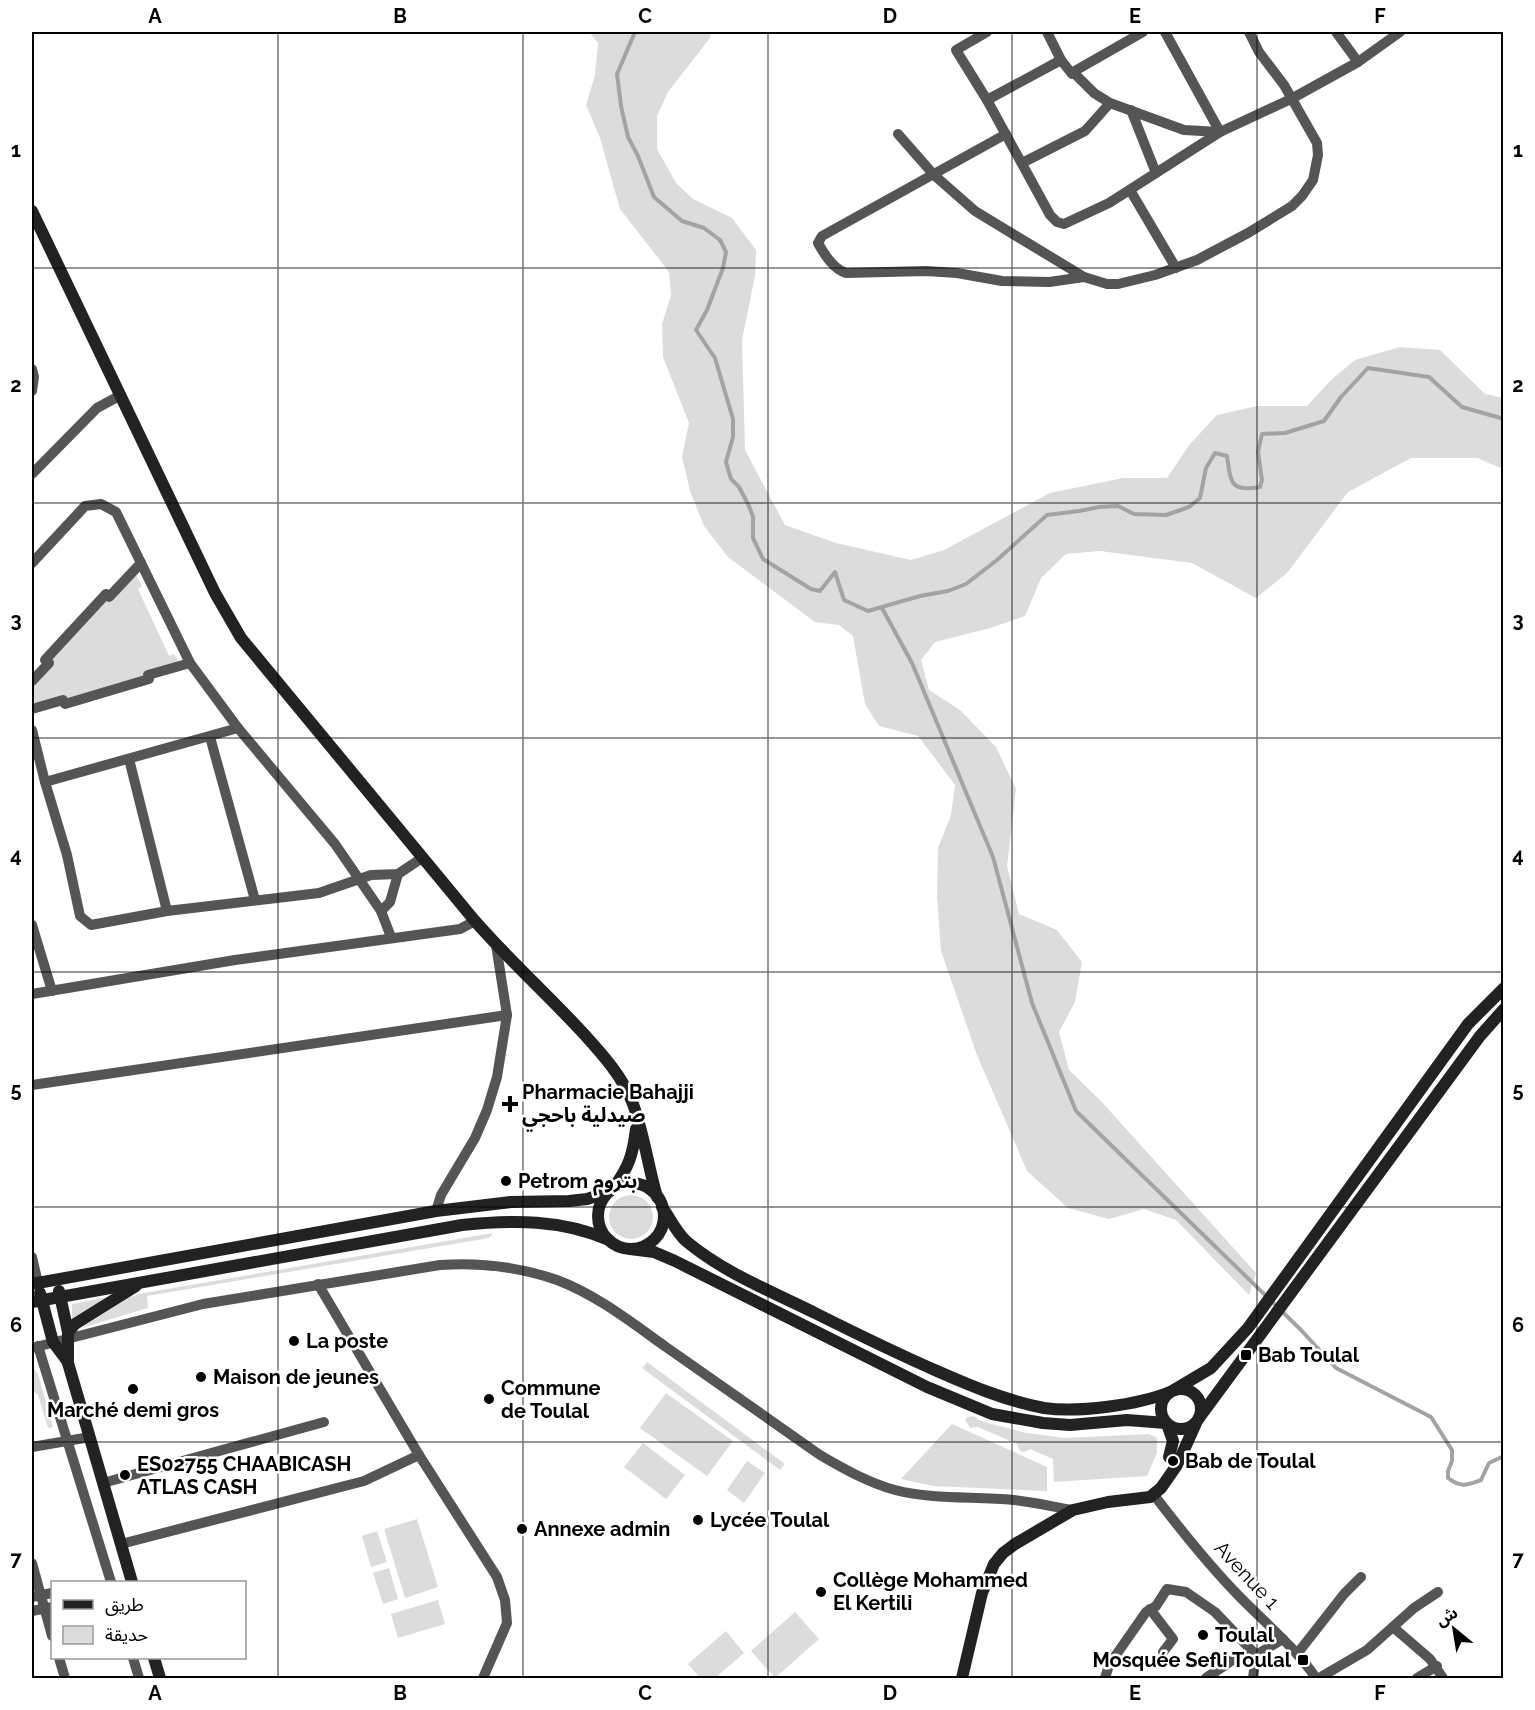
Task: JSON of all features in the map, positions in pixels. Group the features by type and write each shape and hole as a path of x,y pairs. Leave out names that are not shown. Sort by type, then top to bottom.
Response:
{"main road":[{"path":"32,211 215,593 241,638 475,921 554,1002 620,1078 633,1103 663,1217 661,1227 649,1243 630,1248"},
{"path":"1173,1461 1173,1441 1162,1418 1160,1407 1165,1396 1211,1368 1248,1328 1468,1024 1503,987"},
{"path":"962,1678 982,1593 994,1564 1015,1544 1073,1510 1108,1502 1145,1499 1157,1491 1198,1420 1473,1046 1503,1009"},
{"path":"609,1240 602,1232 598,1221 598,1210 602,1200 627,1170 633,1154 638,1122"},
{"path":"68,1363 53,1342 37,1301 35,1284 436,1211 511,1202 587,1199 623,1184 642,1185 660,1202 684,1239 709,1258 747,1280 892,1351 972,1386 1046,1408 1089,1408 1128,1404 1157,1398 1172,1391 1187,1390 1198,1398 1200,1405 1198,1420"},
{"path":"37,1301 451,1227 501,1221 530,1221 589,1231 622,1247 654,1252 927,1387 992,1414 1070,1425 1127,1420 1166,1424 1182,1430 1198,1420"},
{"path":"54,1281 61,1297 68,1335 68,1363 132,1580"},
{"path":"68,1335 75,1324 144,1281"},
{"path":"154,1659 160,1678"}],"street":[{"path":"987,32 956,50 987,100 1050,215 1057,222 1064,224 1109,203 1220,132 1291,99 1358,62 1400,32"},
{"path":"1047,32 1061,60 1072,74 1073,72 1094,93 1110,103 1184,130 1220,132"},
{"path":"1073,72 1143,32"},
{"path":"1165,32 1220,132"},
{"path":"898,134 934,175 975,211 1084,277 1107,284 1118,284 1176,268 1216,252 1292,206 1309,188 1313,180 1319,149 1249,32"},
{"path":"1336,32 1358,62"},
{"path":"987,100 1061,60"},
{"path":"1022,162 1085,131 1110,103"},
{"path":"1131,111 1156,173"},
{"path":"1006,134 822,236 819,243 822,250 835,267 846,273 957,273 1002,281 1049,282 1084,277"},
{"path":"1130,190 1176,268"},
{"path":"32,369 34,377 32,391"},
{"path":"32,474 97,408 121,395"},
{"path":"32,563 81,509 97,503 116,512 190,663 238,729 299,799 360,879 381,911 392,937"},
{"path":"32,681 48,663 45,660 106,594 109,597 141,563"},
{"path":"32,709 63,700 64,704 149,679 148,675 190,663"},
{"path":"45,782 238,729"},
{"path":"32,730 67,855 80,916 91,925 167,911 319,893 371,875 398,874 423,858"},
{"path":"210,737 255,900"},
{"path":"129,759 167,911"},
{"path":"381,911 390,902 398,874"},
{"path":"32,994 235,960 460,928 475,921"},
{"path":"32,925 52,991"},
{"path":"436,1211 441,1195 475,1138 487,1110 496,1077 507,1015 496,945"},
{"path":"32,1085 507,1015"},
{"path":"32,1257 35,1284"},
{"path":"112,1581 69,1441 35,1347 68,1335 203,1304 440,1264 495,1265 527,1271 558,1281 599,1302 820,1455 873,1482 894,1490 923,1496 1014,1500 1073,1510"},
{"path":"318,1284 419,1455 497,1577 505,1600 507,1623 486,1677"},
{"path":"103,1483 324,1422"},
{"path":"32,1447 90,1437"},
{"path":"121,1544 364,1481 419,1455"},
{"name":"Avenue 1","path":"1157,1491 1176,1524 1236,1593 1283,1639 1317,1678"},
{"path":"32,1563 36,1596 49,1608 51,1627"},
{"path":"1297,1654 1344,1594 1361,1577"},
{"path":"1105,1678 1109,1665 1146,1612 1156,1606 1167,1589 1186,1592 1215,1612 1256,1655"},
{"path":"1317,1678 1366,1650 1414,1608 1438,1592"},
{"path":"36,1596 51,1593"},
{"path":"32,1611 49,1608"},
{"path":"1150,1610 1173,1639 1162,1652"},
{"path":"1393,1628 1430,1659 1437,1666 1443,1678"},
{"path":"1206,1678 1234,1659 1256,1655 1283,1639"},
{"path":"1253,1678 1256,1655"},
{"path":"59,1659 65,1678"},
{"path":"133,1659 139,1678"},
{"path":"1417,1678 1437,1666"}],"green space":[{"path":"589,32 711,32 710,38 668,92 657,116 657,149 676,183 693,199 732,218 756,250 755,276 742,340 745,450 785,525 836,543 911,560 944,550 1050,493 1123,478 1167,478 1190,444 1217,415 1257,406 1307,406 1331,380 1355,360 1400,347 1440,350 1485,394 1503,398 1503,469 1477,458 1411,458 1348,492 1287,573 1256,598 1192,563 1100,551 1066,554 1041,578 1025,616 990,628 935,642 921,660 929,690 960,710 996,747 1016,789 1007,866 1019,914 1057,930 1082,962 1075,1002 1059,1032 1069,1070 1100,1100 1256,1273 1249,1295 1176,1220 1144,1209 1109,1219 1068,1208 1027,1171 977,1055 941,951 937,896 938,848 951,815 955,785 918,736 879,726 865,704 853,636 839,625 815,622 728,557 704,526 690,491 682,457 689,423 663,357 662,324 671,295 669,272 620,209 600,138 586,105 595,75 598,43"},
{"path":"136,574 142,586 138,589 169,656 174,654 179,662 108,688 35,704 32,687 54,664 50,660 107,599"},
{"path":"631,1195 646,1202 653,1217 646,1232 631,1239 616,1232 609,1217 616,1202"},
{"path":"493,1233 490,1237 483,1239 147,1296 148,1308 81,1328 130,1297 144,1293"},
{"path":"108,1297 72,1320 72,1304"},
{"path":"647,1362 785,1464 780,1470 642,1368"},
{"path":"32,1366 38,1374 53,1427 48,1428 38,1395 32,1390"},
{"path":"666,1393 733,1441 707,1476 640,1428"},
{"path":"974,1416 988,1423 1027,1433 1065,1438 1149,1434 1157,1438 1157,1453 1147,1476 1054,1482 1053,1459 1030,1449 1020,1451 1017,1444 978,1427 970,1428 965,1420 967,1417"},
{"path":"952,1424 1047,1467 1047,1491 933,1486 901,1479"},
{"path":"643,1443 685,1475 666,1499 624,1467"},
{"path":"747,1461 765,1473 744,1503 727,1490"},
{"path":"417,1519 438,1587 405,1598 384,1529"},
{"path":"377,1531 387,1562 371,1567 362,1536"},
{"path":"389,1568 398,1599 383,1604 373,1573"},
{"path":"438,1600 445,1624 398,1638 391,1614"},
{"path":"795,1612 819,1639 775,1678 751,1651"},
{"path":"726,1631 744,1653 715,1678 700,1678 688,1664"}],"waterway":[{"path":"635,32 617,74 628,137 654,197 682,221 704,228 720,240 726,252 723,268 707,310 696,330 715,358 733,419 733,437 726,462 731,479 739,487 749,506 753,517 753,538 763,559 811,589 820,591 835,572 844,600 868,611 920,596 948,591 966,584 997,560 1047,515 1118,506 1134,514 1166,515 1189,507 1200,498 1206,468 1215,453 1227,456 1231,479 1237,487 1260,487 1262,480 1258,452 1262,434 1285,433 1324,421 1341,397 1368,368 1429,377 1462,407 1504,419"},
{"path":"882,608 912,663 993,857 1032,1003 1076,1111 1301,1330 1336,1368 1431,1417 1452,1450 1448,1478 1464,1485 1481,1480 1489,1463 1504,1456"}],"place":[{"name":"Pharmacie Bahajji صيدلية باحجي","path":"510,1104"},
{"name":"Petrom بتروم","path":"506,1181"},
{"name":"La poste","path":"294,1341"},
{"name":"Bab Toulal","path":"1246,1355"},
{"name":"Maison de jeunes","path":"201,1377"},
{"name":"Marché demi gros","path":"133,1389"},
{"name":"Commune de Toulal","path":"489,1399"},
{"name":"Bab de Toulal","path":"1173,1461"},
{"name":"ES02755 CHAABICASH ATLAS CASH","path":"125,1475"},
{"name":"Lycée Toulal","path":"698,1520"},
{"name":"Annexe admin","path":"522,1529"},
{"name":"Collège Mohammed El Kertili","path":"821,1592"},
{"name":"Toulal","path":"1203,1635"},
{"name":"Mosquée Sefli Toulal","path":"1303,1660"}]}
